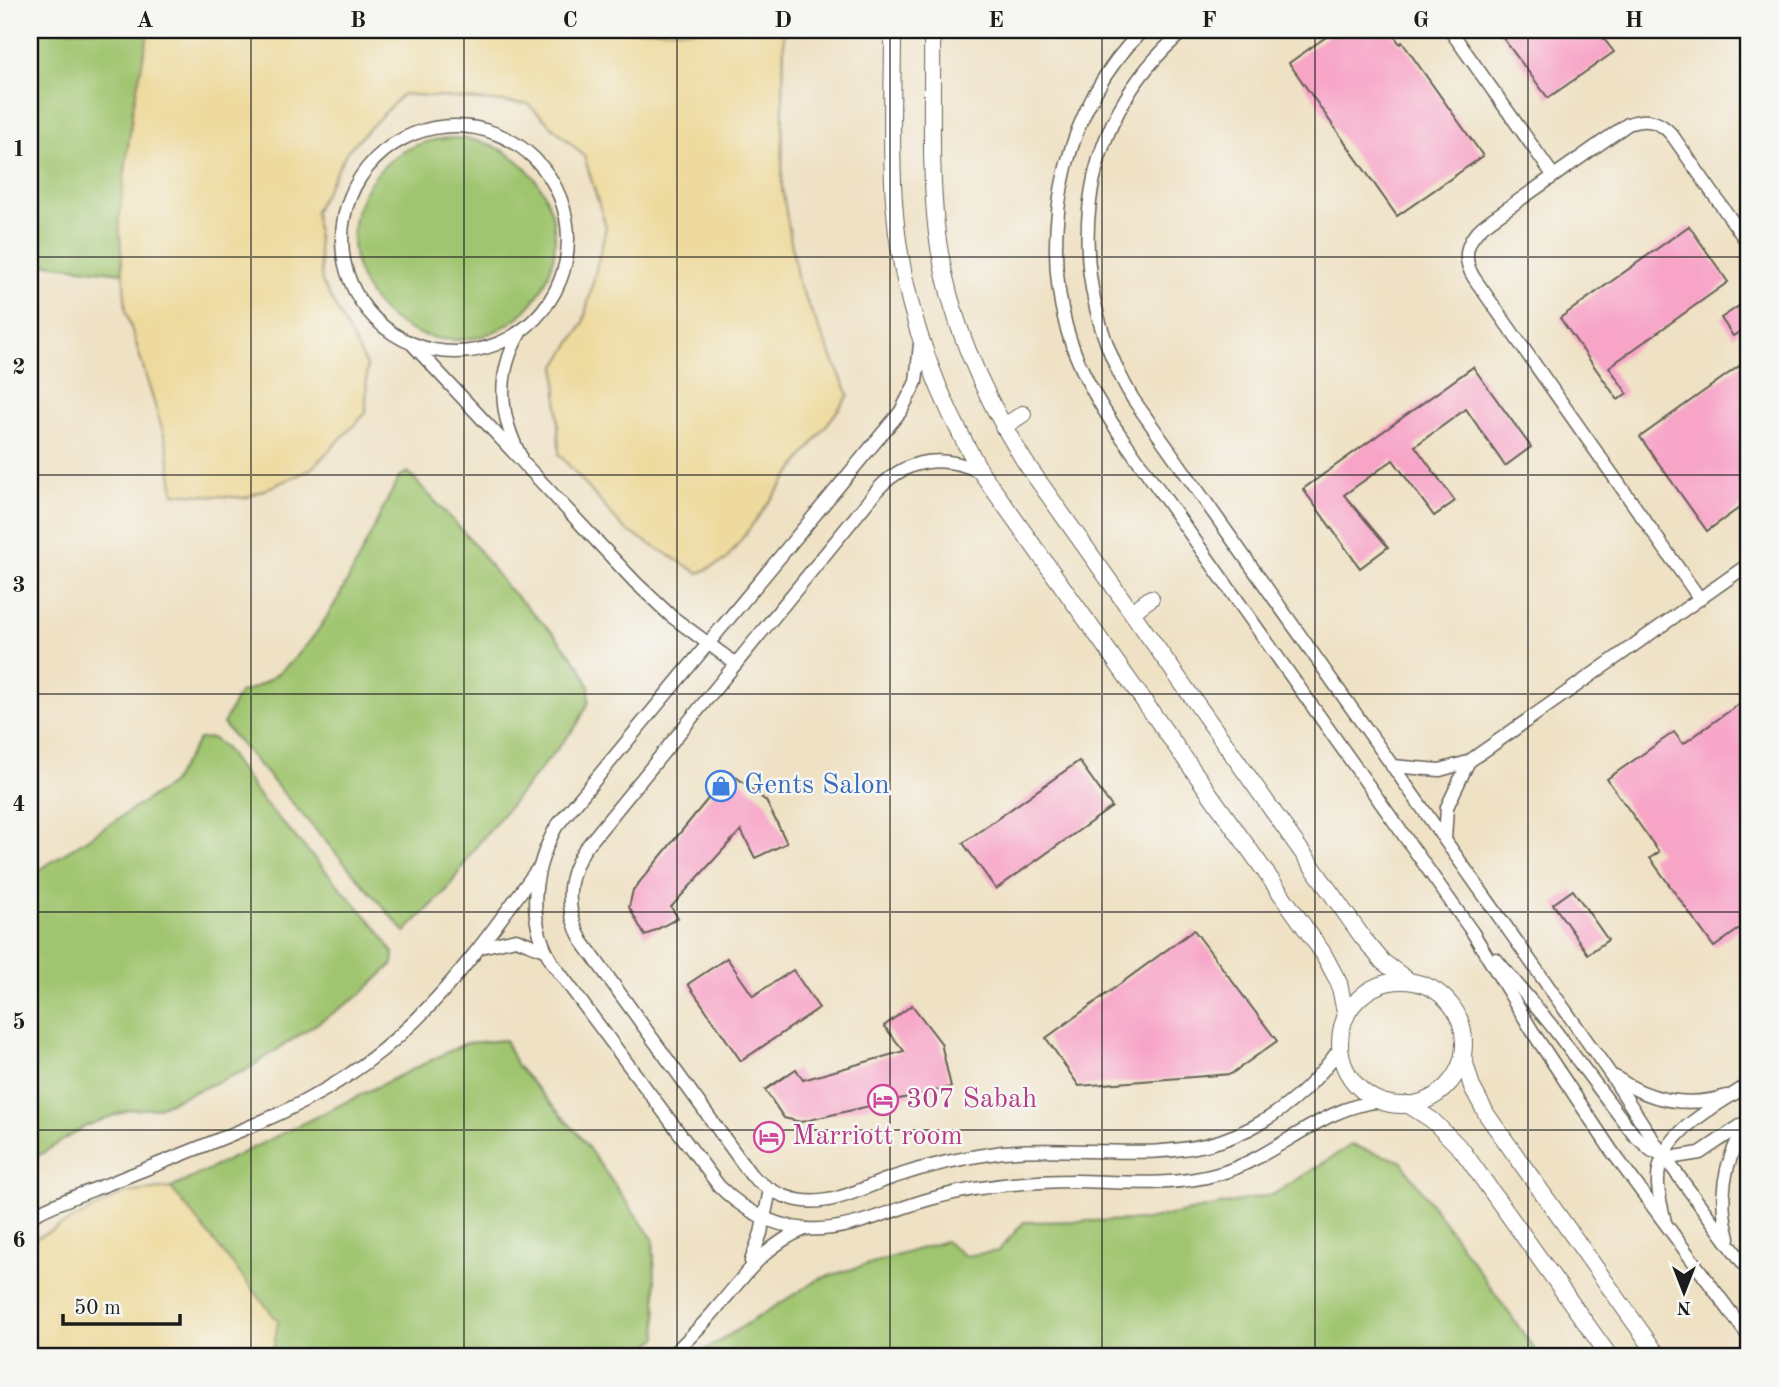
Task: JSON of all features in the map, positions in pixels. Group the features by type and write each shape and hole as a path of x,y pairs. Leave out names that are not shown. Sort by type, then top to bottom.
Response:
{"street":[{"path":"893,30 894,202 906,283 920,340 947,408 981,472 1323,953 1339,984 1346,1017"},
{"path":"932,30 934,194 944,275 968,354 1003,427 1363,938 1383,962 1409,981"},
{"path":"1143,30 1101,84 1074,141 1059,202 1056,255 1066,327 1090,385 1105,413 1473,933 1568,1086 1667,1230 1749,1337"},
{"path":"1185,30 1137,82 1121,108 1097,164 1086,225 1089,286 1095,316 1109,354 1133,399 1611,1075 1663,1155 1749,1270"},
{"path":"1450,30 1553,175"},
{"path":"1700,599 1468,268 1466,257 1472,235 1553,175 1629,124 1642,120 1659,124 1672,135 1749,245"},
{"path":"412,344 456,352 479,350 521,331 540,314 555,293 565,268 569,243 567,217 559,192 545,170 527,151 505,137 481,128 455,125 429,128 404,137 382,151 357,181 342,217 344,268 354,293 379,323 412,344 644,591 736,663"},
{"path":"521,331 505,365 502,401 511,436 529,471"},
{"path":"30,1217 258,1123 320,1093 381,1053 409,1029 459,976 481,947 538,868 556,827 901,411 916,382 920,340"},
{"path":"1003,427 1023,414"},
{"path":"981,472 953,462 923,462 913,463 888,479 584,850 576,864 568,895 574,927 582,941 743,1165 770,1190 796,1200 827,1200 905,1173 971,1157 1052,1149 1166,1150 1201,1146 1252,1128 1282,1109 1314,1082 1340,1048"},
{"path":"1392,766 1440,770 1468,762 1749,564"},
{"path":"1132,612 1151,598"},
{"path":"1445,840 1447,807 1468,762"},
{"path":"538,868 534,904 544,950 719,1186 732,1199 765,1219 807,1229 847,1226 931,1199 1007,1184 1164,1182 1201,1178 1254,1160 1341,1110 1381,1101 1408,1104 1430,1098 1449,1084 1463,1056"},
{"path":"1473,933 1551,1025 1634,1135 1652,1151 1663,1155 1688,1156 1700,1153 1749,1120"},
{"path":"481,947 516,939 544,950"},
{"path":"1381,1101 1366,1093 1353,1081 1344,1066 1340,1048 1346,1017 1352,1006 1371,989 1396,981 1423,985 1448,1001 1462,1027 1463,1056 1472,1087 1488,1115 1659,1357"},
{"path":"1611,1075 1637,1091 1667,1100 1701,1102 1734,1094"},
{"path":"1667,1230 1657,1181 1663,1155 1682,1131 1749,1084"},
{"path":"1408,1104 1432,1120 1462,1150 1610,1357"},
{"path":"1731,1245 1725,1224 1724,1180 1728,1158 1749,1120"},
{"path":"745,1274 765,1219 770,1190"},
{"path":"670,1357 715,1312 745,1274 778,1242 807,1229"}],"green space":[{"path":"30,30 149,30 124,181 123,273 30,262"},
{"path":"454,138 493,145 526,167 548,200 555,239 548,278 526,311 493,333 454,340 415,333 382,311 360,278 353,239 360,200 382,167 415,145"},
{"path":"408,472 470,539 506,586 554,634 580,666 589,686 589,702 577,725 474,849 447,890 405,932 223,724 239,693 268,680 294,659 316,633 354,569 400,476"},
{"path":"212,738 223,746 262,800 377,928 394,954 393,964 359,996 246,1070 156,1108 128,1110 86,1126 30,1161 30,876 171,784 199,739"},
{"path":"505,1040 517,1066 579,1135 653,1239 658,1337 635,1357 266,1357 272,1355 278,1321 171,1188 466,1043"},
{"path":"1351,1145 1401,1161 1540,1357 694,1357 819,1279 945,1241 965,1256 998,1251 1024,1222 1146,1220 1274,1194"}],"sand":[{"path":"149,30 784,30 782,188 798,282 849,395 726,560 699,573 623,528 559,454 556,366 583,324 606,227 584,156 528,104 403,94 348,150 315,211 322,282 367,366 366,413 310,470 245,498 174,493 167,445 126,311 119,221 133,108"},
{"path":"171,1188 278,1321 272,1356 30,1357 30,1241 125,1193"}],"building":[{"path":"1336,30 1390,30 1400,44 1402,42 1483,156 1397,216 1289,63"},
{"path":"1497,30 1597,30 1614,52 1548,98"},
{"path":"1689,226 1728,282 1609,367 1627,393 1618,400 1560,318"},
{"path":"1742,304 1749,315 1749,325 1733,336 1721,318"},
{"path":"1749,359 1749,501 1707,531 1640,437"},
{"path":"1473,367 1531,447 1505,466 1466,409 1415,446 1455,501 1434,516 1393,460 1344,495 1388,547 1360,568 1303,489"},
{"path":"1749,697 1749,922 1714,947 1650,858 1659,852 1607,779 1674,732 1683,744"},
{"path":"1079,761 1112,807 996,889 963,843"},
{"path":"730,772 766,801 787,843 755,858 741,830 671,907 678,918 645,936 629,907 633,890"},
{"path":"1573,890 1608,940 1588,954 1553,904"},
{"path":"1194,930 1277,1041 1231,1074 1079,1086 1046,1038"},
{"path":"727,958 753,996 793,970 819,1008 741,1061 688,984"},
{"path":"912,1005 941,1043 951,1087 801,1122 784,1118 765,1090 796,1069 803,1080 904,1051 884,1026"}],"place":[{"name":"Gents Salon","path":"721,786"},
{"name":"307 Sabah","path":"883,1100"},
{"name":"Marriott room","path":"769,1137"}]}
